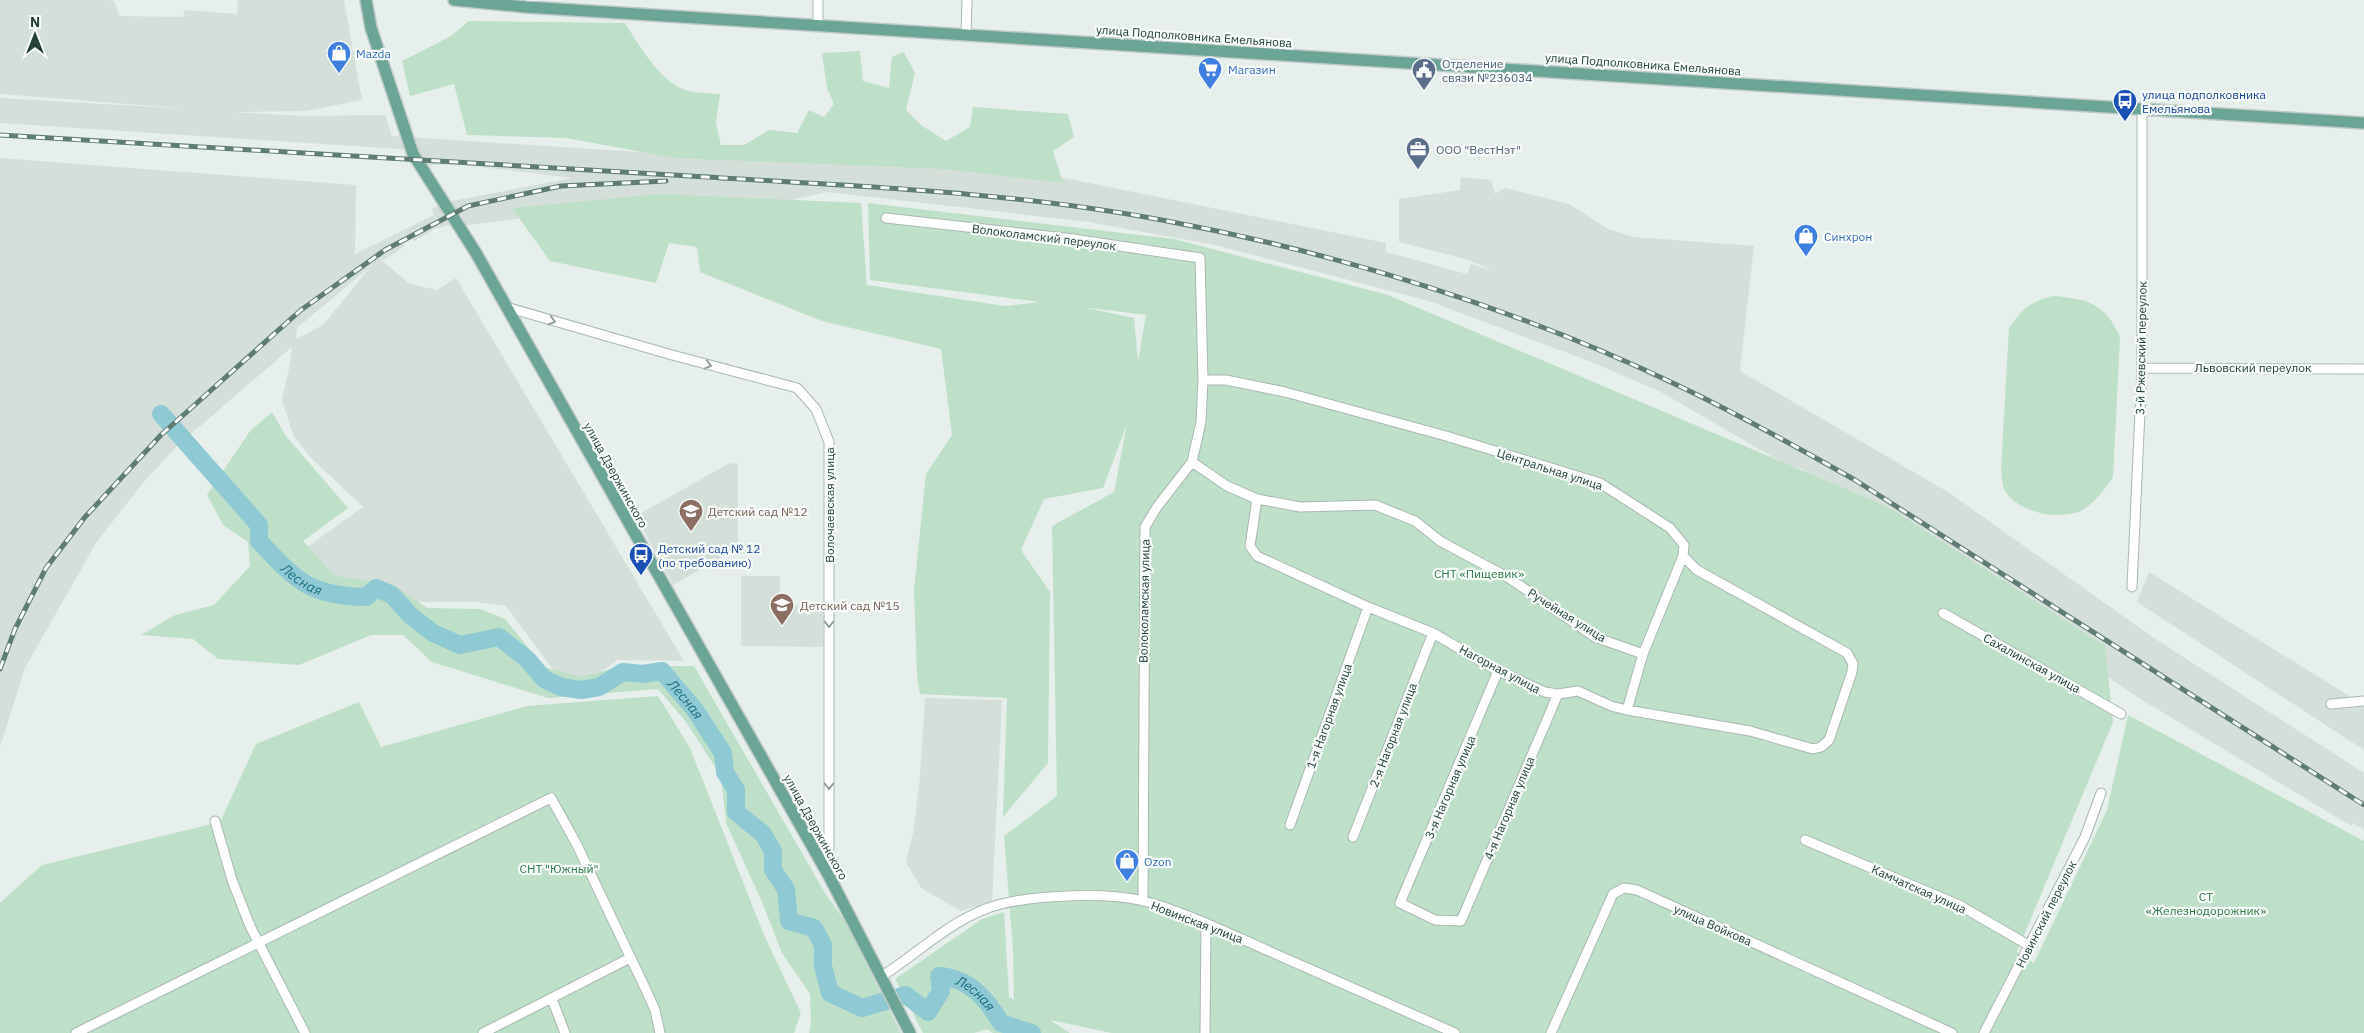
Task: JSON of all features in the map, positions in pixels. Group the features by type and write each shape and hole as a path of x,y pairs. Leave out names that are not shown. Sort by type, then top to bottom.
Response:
{"main road":[{"name":"улица Дзержинского","path":"366,0 371,28 413,154 476,253 829,876 910,1033"},
{"name":"улица Подполковника Емельянова","path":"454,0 526,7 2364,123"}],"street":[{"path":"818,0 818,25"},
{"path":"966,34 967,0"},
{"name":"3-й Ржевский переулок","path":"2132,587 2142,368 2142,110"},
{"name":"Волоколамский переулок","path":"886,218 1074,239 1200,258"},
{"name":"Волоколамская улица","path":"1143,901 1145,527 1157,507 1192,462 1201,422 1203,380 1200,258"},
{"name":"Волочаевская улица","path":"505,306 672,355 798,388 816,410 829,442 829,876"},
{"name":"Львовский переулок","path":"2142,368 2364,369"},
{"name":"Центральная улица","path":"1203,380 1226,380 1285,392 1446,436 1600,483 1670,528 1684,545 1683,556 1698,570 1847,653 1853,664 1852,672 1829,740 1821,747 1813,749"},
{"name":"Ручейная улица","path":"1192,462 1226,486 1257,499 1300,507 1374,505 1415,521 1440,541 1509,578 1596,637 1643,654"},
{"name":"Нагорная улица","path":"1257,499 1250,546 1256,556 1368,607 1433,633 1498,671 1545,692 1558,694 1578,691 1611,706 1627,710 1750,731 1813,749"},
{"path":"1627,710 1643,654 1683,556"},
{"name":"1-я Нагорная улица","path":"1290,824 1368,607"},
{"name":"Сахалинская улица","path":"1943,613 2122,714"},
{"name":"2-я Нагорная улица","path":"1353,837 1433,633"},
{"name":"3-я Нагорная улица","path":"1461,921 1435,920 1400,902 1498,671"},
{"name":"4-я Нагорная улица","path":"1461,921 1558,694"},
{"path":"2331,704 2364,701"},
{"name":"Новинский переулок","path":"1984,1033 2085,837 2101,793"},
{"path":"76,1033 551,798 576,843 655,1010 660,1033"},
{"path":"215,820 232,880 258,942 304,1033"},
{"name":"Камчатская улица","path":"1805,840 1960,905 2030,946"},
{"name":"улица Войкова","path":"1551,1033 1613,894 1624,888 1637,890 1952,1033"},
{"name":"Новинская улица","path":"882,976 967,918 1001,904 1047,897 1099,896 1143,901 1206,923 1455,1033"},
{"path":"1206,923 1206,1033"},
{"path":"483,1033 630,958"},
{"path":"552,999 565,1033"}],"shaded area":[{"path":"0,0 107,0 114,1 120,16 183,17 185,10 237,14 238,0 344,0 362,100 306,111 231,112 304,116 385,115 392,136 763,160 1020,169 1386,243 1386,252 1467,274 1471,264 1493,271 1469,260 1399,242 1399,199 1460,190 1461,177 1491,180 1495,194 1505,188 1569,204 1608,229 1633,237 1754,246 1740,371 1948,492 2154,638 2364,773 2364,830 2353,823 2351,826 2137,697 1857,504 1798,467 1795,470 1661,392 1589,361 1429,301 1215,245 1089,222 827,192 782,202 657,201 461,226 459,222 435,229 414,241 409,237 401,242 405,246 382,261 410,284 437,290 456,278 684,661 617,660 586,683 563,683 506,606 475,602 409,602 341,595 289,560 363,507 311,458 293,435 282,400 292,347 177,446 142,484 96,543 25,668 0,747 0,158 356,185 355,254 434,215 432,209 452,201 573,178 455,164 422,166 414,150 0,123 0,98 190,109 0,94","holes":["372,265 323,325 296,339 297,328"]},
{"name":"Детский сад №12","path":"738,463 738,548 673,585 636,516 728,464"},
{"path":"2149,572 2364,705 2364,750 2137,602"},
{"name":"Детский сад №15","path":"741,576 780,576 780,606 823,606 823,647 741,646"},
{"path":"925,698 1002,700 992,902 961,911 921,888 906,862 914,829 920,776"}],"green space":[{"path":"469,21 625,23 652,63 669,81 688,91 720,94 716,123 721,145 744,145 769,130 797,133 809,110 824,117 834,104 827,88 822,53 860,51 863,81 889,88 892,57 904,52 915,73 906,110 921,125 946,141 970,127 973,107 1068,114 1074,137 1053,151 1063,183 945,169 675,158 566,138 467,135 454,84 410,96 402,61 451,36"},
{"path":"660,194 861,203 867,285 1005,306 1040,302 870,280 868,203 1174,239 1388,295 1886,506 2105,646 2113,722 2017,952 2034,963 2107,810 2128,715 2364,841 2364,1033 1112,1033 1050,1020 1070,1033 993,1033 987,1029 974,1033 923,1033 895,979 982,919 1004,912 1009,997 1014,1000 1013,950 1004,836 1057,796 1052,526 1114,492 1127,424 1103,488 1044,499 1021,550 1050,592 1048,763 1003,817 1007,698 920,694 917,676 914,590 926,474 952,435 941,349 822,321 700,272 697,247 669,243 656,283 550,261 512,208","holes":["1082,307 1146,315 1138,361 1134,318"]},
{"path":"2053,296 2086,301 2094,305 2108,317 2120,337 2113,477 2089,506 2075,513 2064,515 2041,513 2019,504 2004,489 2001,469 2009,328 2019,315 2033,303"},
{"path":"272,412 286,436 348,508 303,541 335,576 392,584 427,608 480,609 505,619 544,667 581,677 623,666 694,666 825,893 847,924 901,1033 809,1033 811,1022 810,994 782,953 762,902 726,823 721,776 686,722 658,689 548,698 432,662 403,635 371,635 299,665 218,659 193,639 141,635 175,615 214,605 250,566 248,542 223,525 207,495 250,431"},
{"name":"СНТ \"Южный\"","path":"658,696 690,748 764,935 801,1013 794,1033 0,1033 0,903 42,865 220,822 256,744 359,702 381,747 527,706"}],"waterway":[{"name":"Лесная","path":"161,414 259,525 259,541 294,576 316,589 346,596 366,597 376,588 392,595 410,615 433,633 460,645 499,637 527,659 544,679 561,687 581,690 599,687 623,672 643,674 662,671 695,710 723,753 725,772 736,790 736,812 763,834 773,851 773,870 786,889 789,921 814,928 823,945 823,966 830,993 862,1008 906,995 928,1012 941,991 939,976 950,978 968,985 976,991 990,1006 1001,1023 1032,1033"}],"railway":[{"path":"0,135 869,187 989,196 1108,211 1167,221 1232,234 1362,267 1428,287 1556,332 1677,385 1767,431 1855,480 2364,805"},
{"path":"0,669 15,629 46,568 85,517 161,435 301,310 385,250 468,206 561,186 666,181"}],"place":[{"name":"Mazda","path":"339,74"},
{"name":"Магазин","path":"1210,90"},
{"name":"Отделение связи №236034","path":"1424,91"},
{"name":"улица подполковника Емельянова","path":"2125,122"},
{"name":"ООО \"ВестНэт\"","path":"1418,170"},
{"name":"Синхрон","path":"1806,257"},
{"name":"Детский сад №12","path":"691,532"},
{"name":"Детский сад № 12 (по требованию)","path":"641,576"},
{"name":"Детский сад №15","path":"782,626"},
{"name":"Ozon","path":"1127,882"}],"park label":[{"name":"СНТ «Пищевик»","path":"1479,573"},
{"name":"СТ «Железнодорожник»","path":"2206,903"}]}
